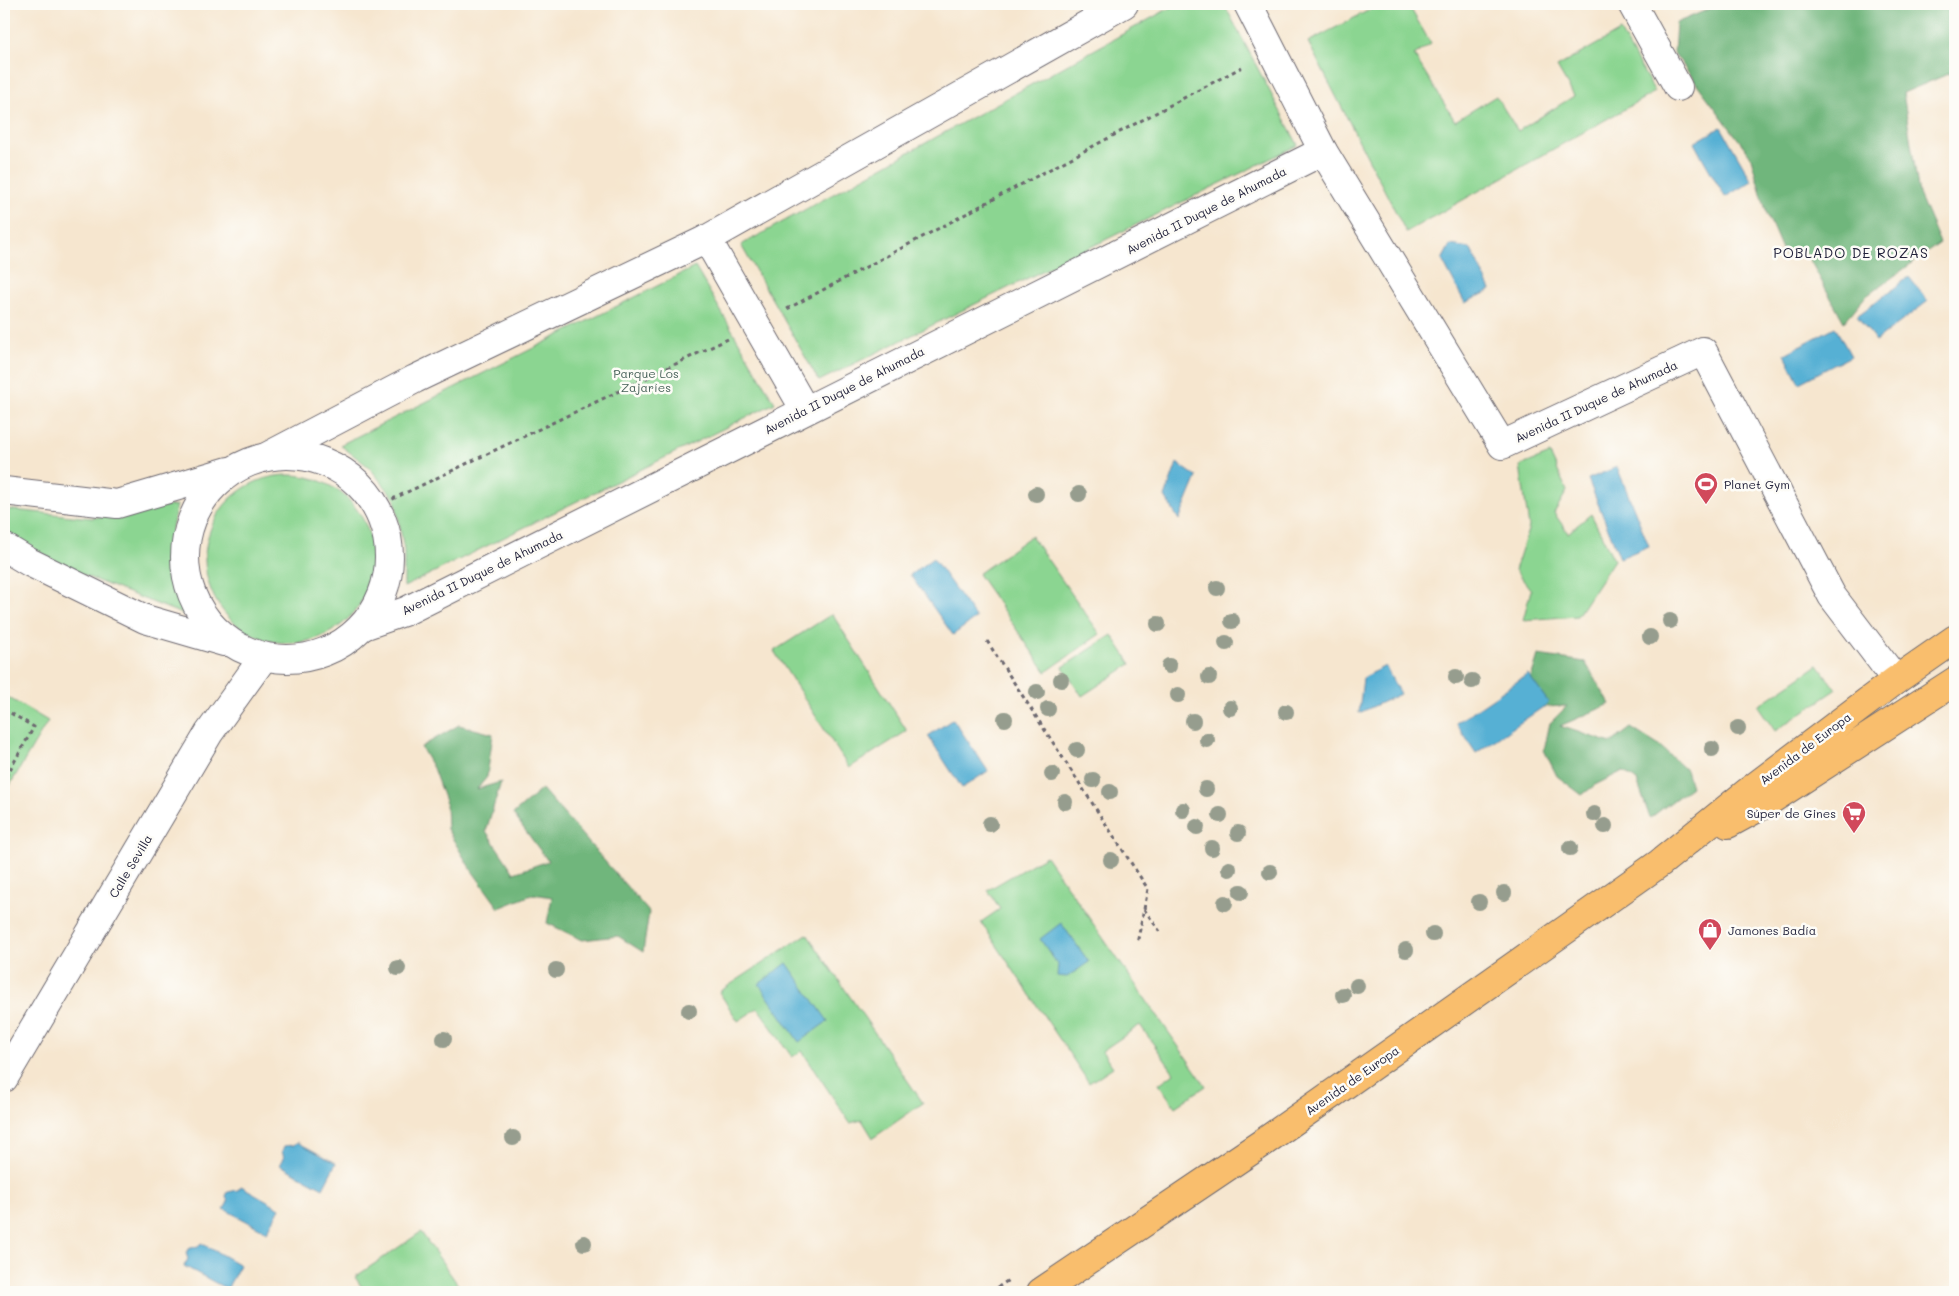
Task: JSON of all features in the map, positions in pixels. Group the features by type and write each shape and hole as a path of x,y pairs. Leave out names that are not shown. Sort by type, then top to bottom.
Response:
{"main road":[{"name":"Avenida de Europa","path":"1041,1292 1261,1144 1660,863 1749,791 1896,680 1955,639"},
{"name":"Avenida de Europa","path":"1660,863 1763,805 1955,681"}],"street":[{"path":"4,492 116,504 230,471 266,456 415,379 707,239 1124,4"},
{"name":"Avenida II Duque de Ahumada","path":"1248,4 1323,151 1502,445 1703,351 1832,596 1896,680"},
{"path":"1632,4 1678,87"},
{"name":"Avenida II Duque de Ahumada","path":"364,626 406,611 1323,151"},
{"path":"707,239 805,410"},
{"path":"4,547 29,562 145,619 230,643 264,658 300,659 335,648 364,626 382,594 390,559 384,524 378,506 366,492 339,468 304,456 266,456"},
{"path":"230,471 200,501 185,539 186,580 203,618 230,643"},
{"name":"Calle Sevilla","path":"4,1078 209,733 264,658"}],"path":[{"path":"378,506 757,325 1228,74 1272,53"},
{"path":"988,641 1148,889 1137,944"},
{"path":"4,709 34,727 4,780"},
{"path":"1144,908 1161,933"}],"green space":[{"path":"1177,4 1224,4 1298,145 819,381 741,245"},
{"path":"1381,4 1408,4 1431,44 1414,55 1455,121 1496,96 1518,131 1574,96 1557,67 1620,31 1655,92 1406,232 1308,42"},
{"path":"1721,4 1784,6 1787,4 1955,4 1955,74 1948,74 1903,93 1919,194 1940,243 1865,297 1844,322 1805,251 1784,254 1767,214 1750,155 1674,53 1676,23"},
{"name":"Parque Los Zajaríes","path":"695,267 775,403 404,587 404,550 395,499 369,467 340,445"},
{"path":"1550,454 1567,491 1554,513 1568,533 1591,514 1614,560 1577,616 1523,620 1531,590 1515,570 1529,527 1520,466"},
{"path":"289,475 313,479 328,485 342,494 354,506 363,520 369,535 373,559 369,583 363,598 354,612 342,624 328,633 313,639 289,643 265,639 250,633 236,624 224,612 215,598 209,583 205,559 209,535 215,520 224,506 236,494 250,485 265,479"},
{"path":"177,505 170,538 170,567 190,617 70,570 4,531 4,509 92,518"},
{"path":"1031,536 1100,634 1046,672 978,574"},
{"path":"832,614 907,731 849,768 774,651"},
{"path":"1112,635 1131,664 1082,696 1063,667"},
{"path":"1538,655 1585,662 1610,704 1560,726 1611,743 1631,728 1661,747 1686,770 1691,787 1650,818 1637,781 1623,771 1595,785 1582,795 1557,776 1544,750 1550,723 1567,706 1543,707 1531,678"},
{"path":"1818,665 1836,690 1775,731 1758,706"},
{"path":"4,695 48,721 4,795"},
{"path":"459,725 493,734 487,777 477,789 501,782 486,831 514,873 548,861 513,814 542,789 649,912 643,952 618,936 582,940 547,923 552,897 534,894 499,908 470,868 447,829 446,804 433,768 421,747"},
{"path":"1046,856 1206,1086 1175,1107 1159,1084 1174,1073 1140,1025 1102,1051 1113,1067 1089,1083 981,922 1000,909 988,890"},
{"path":"807,934 923,1103 873,1138 862,1120 850,1123 802,1051 792,1057 758,1008 738,1021 719,992"},
{"path":"421,1232 463,1292 365,1292 355,1277"}],"water":[{"path":"1721,127 1752,181 1725,197 1694,143"},
{"path":"1450,245 1470,248 1491,290 1465,303 1442,260"},
{"path":"1909,277 1928,301 1876,341 1857,316"},
{"path":"1835,327 1851,356 1799,383 1785,354"},
{"path":"1177,463 1197,477 1179,520 1165,497"},
{"path":"1617,467 1649,546 1620,558 1588,479"},
{"path":"933,558 976,618 953,635 910,575"},
{"path":"1385,666 1400,694 1359,713 1363,678"},
{"path":"1528,674 1549,703 1476,753 1456,723"},
{"path":"953,719 988,771 962,788 928,736"},
{"path":"1061,923 1089,962 1067,977 1057,976 1058,965 1040,939"},
{"path":"787,963 828,1021 799,1042 759,984"},
{"path":"297,1142 336,1163 323,1188 280,1165 284,1158 282,1151 284,1146 294,1145"},
{"path":"241,1186 280,1208 267,1232 224,1209 228,1202 226,1196 228,1192 238,1190"},
{"path":"201,1243 240,1265 227,1289 184,1266 188,1259 186,1253 188,1249"}],"place":[{"name":"Planet Gym","path":"1706,505"},
{"name":"Súper de Gines","path":"1854,834"},
{"name":"Jamones Badía","path":"1710,951"}],"district":[{"name":"POBLADO DE ROZAS","path":"1851,252"}]}
